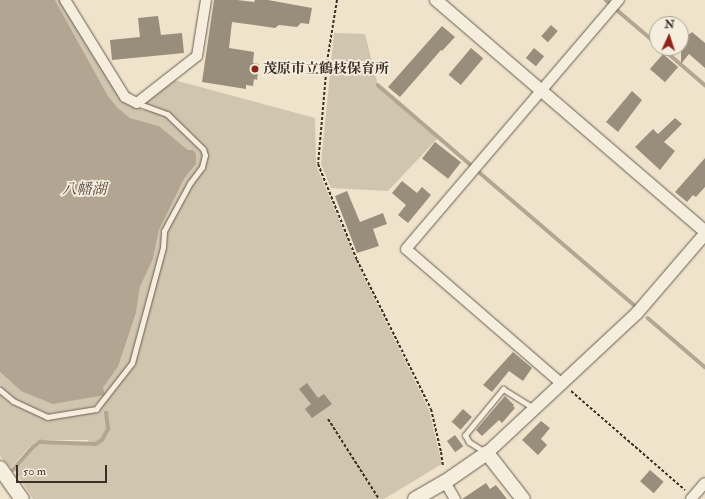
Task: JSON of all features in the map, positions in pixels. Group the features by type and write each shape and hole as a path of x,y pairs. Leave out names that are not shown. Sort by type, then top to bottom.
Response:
{"main road":[{"path":"415,499 445,482 487,453 523,499"},
{"path":"0,468 22,499"}],"street":[{"path":"65,0 125,97 137,103 197,56 206,0"},
{"path":"436,0 705,231"},
{"path":"562,384 406,249 619,0"},
{"path":"487,453 637,313 705,234"},
{"path":"445,482 455,499"},
{"path":"692,498 705,483"}],"lane":[{"path":"0,390 13,401 47,417 96,409 132,363 162,247 164,231 190,183 202,167 205,155 203,149 167,114 137,103"},
{"path":"487,453 470,442 465,435 503,389 535,409"}],"path":[{"path":"338,0 327,62 318,164 357,260 430,409 442,452 445,482"},
{"path":"562,384 692,498"},
{"path":"328,419 379,499"}],"shaded area":[{"path":"55,0 60,0 120,97 142,110 150,110 145,101 174,80 315,118 316,165 358,265 429,410 442,464 384,499 33,499 15,471 36,446 42,444 87,444 89,440 39,440 30,446 11,468 0,456 0,394 10,403 46,419 99,411 104,396 93,407 48,414 14,399 0,387 0,372 21,391 103,388 118,367 136,313 140,287 153,259 159,230 184,179 196,164 188,150 159,126 130,118 118,108 108,96"},
{"path":"334,33 365,34 378,85 439,137 388,191 331,188 321,164"}],"water":[{"name":"八幡湖","path":"0,0 55,0 108,96 118,108 130,118 159,126 188,150 193,150 196,154 196,164 184,179 159,230 153,259 140,287 136,313 118,367 103,388 105,395 53,404 21,391 0,372"}],"building":[{"path":"214,0 254,2 255,0 268,0 312,8 309,24 301,23 297,27 279,25 275,28 232,22 229,48 254,52 253,63 259,64 257,80 254,79 253,86 246,85 246,89 202,82"},
{"path":"158,16 161,35 182,33 184,53 112,60 110,40 140,37 138,18"},
{"path":"551,25 558,31 548,42 541,36"},
{"path":"442,26 455,37 442,51 441,50 400,97 388,87"},
{"path":"692,32 705,43 705,68 689,54 689,34"},
{"path":"471,48 483,58 461,85 449,75"},
{"path":"534,48 544,56 536,66 526,58"},
{"path":"661,56 665,56 678,67 665,82 650,69"},
{"path":"681,56 687,56 681,64"},
{"path":"632,91 642,100 618,132 606,122"},
{"path":"675,118 682,124 664,142 675,151 660,170 635,147 653,129 658,134"},
{"path":"435,142 461,162 448,179 422,159"},
{"path":"705,158 705,187 696,197 693,195 687,202 675,192"},
{"path":"402,181 417,193 422,187 431,195 408,223 398,215 406,205 392,193"},
{"path":"347,191 360,222 383,213 387,224 373,229 379,246 357,253 335,196"},
{"path":"513,352 532,368 523,381 509,371 492,392 483,385"},
{"path":"307,383 318,398 324,394 332,404 312,418 305,409 311,404 299,389"},
{"path":"505,396 515,408 502,423 499,420 482,436 476,430"},
{"path":"463,409 472,417 461,430 452,422"},
{"path":"541,421 550,428 541,439 547,445 538,455 522,440"},
{"path":"455,435 463,446 455,452 447,441"},
{"path":"650,470 664,482 654,493 640,481"},
{"path":"486,483 490,489 496,485 507,499 462,499"}],"waterway":[{"path":"606,0 611,4"},
{"path":"616,9 649,37"},
{"path":"671,56 705,85"},
{"path":"378,85 471,165"},
{"path":"479,172 634,305"},
{"path":"648,318 705,367"},
{"path":"13,470 33,447 40,442 96,444 102,440 108,429 106,413"}],"place":[{"name":"茂原市立鶴枝保育所","path":"255,69"}]}
